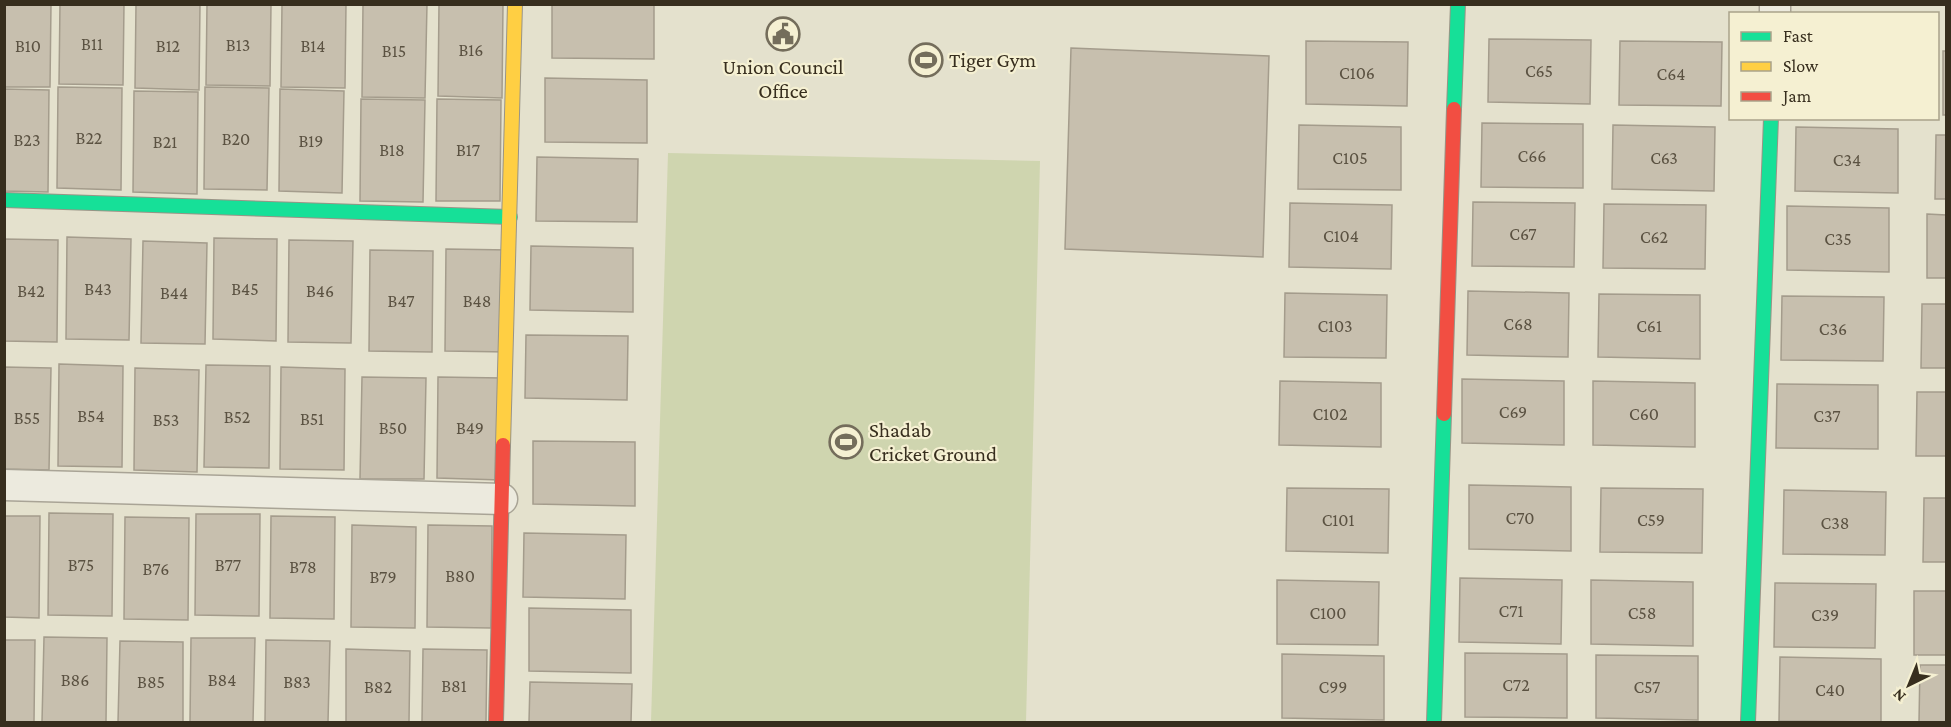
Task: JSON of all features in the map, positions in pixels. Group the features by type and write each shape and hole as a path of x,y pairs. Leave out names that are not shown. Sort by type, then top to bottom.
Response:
{"street":[{"path":"496,723 515,4"},
{"path":"1434,723 1458,4"},
{"path":"1748,723 1771,120"},
{"path":"4,200 510,217"},
{"path":"4,485 502,499"}],"green space":[{"name":"Shadab Cricket Ground","path":"668,153 1040,161 1026,722 651,722"}],"building":[{"path":"4,4 51,4 50,87 4,87"},
{"path":"60,4 124,4 123,85 59,84"},
{"path":"136,4 200,4 199,90 135,88"},
{"path":"207,4 271,4 270,86 206,85"},
{"path":"282,4 346,4 345,88 281,87"},
{"path":"363,4 427,4 425,98 362,97"},
{"path":"439,4 503,4 502,98 438,96"},
{"path":"552,4 654,4 654,59 552,58"},
{"path":"1489,39 1591,40 1590,104 1488,102"},
{"path":"1306,41 1408,42 1407,106 1306,104"},
{"path":"1620,41 1722,42 1721,106 1619,105"},
{"path":"1071,48 1269,56 1263,257 1065,249"},
{"path":"1943,51 1946,51 1946,115 1943,115"},
{"path":"545,78 647,80 647,143 545,142"},
{"path":"58,87 122,88 121,190 57,188"},
{"path":"205,87 269,88 267,190 204,189"},
{"path":"4,89 49,90 48,192 4,191"},
{"path":"280,89 344,91 342,193 279,191"},
{"path":"134,91 198,92 197,194 133,192"},
{"path":"361,99 425,100 423,202 360,201"},
{"path":"437,99 501,100 500,201 436,201"},
{"path":"1482,123 1583,124 1583,188 1481,187"},
{"path":"1299,125 1401,127 1401,190 1298,189"},
{"path":"1613,125 1715,127 1714,191 1612,189"},
{"path":"1796,127 1898,129 1898,193 1795,191"},
{"path":"1936,135 1946,135 1946,199 1935,199"},
{"path":"537,157 638,159 637,222 536,221"},
{"path":"1473,202 1575,203 1574,267 1472,266"},
{"path":"1290,203 1392,205 1391,269 1289,267"},
{"path":"1604,204 1706,205 1705,269 1603,268"},
{"path":"1787,206 1889,208 1889,272 1787,270"},
{"path":"1927,214 1946,215 1946,278 1927,278"},
{"path":"67,237 131,239 129,340 66,339"},
{"path":"214,238 277,239 276,341 213,339"},
{"path":"4,239 58,240 57,342 4,341"},
{"path":"289,240 353,241 351,343 288,342"},
{"path":"143,241 207,243 205,344 141,343"},
{"path":"531,246 633,248 633,312 530,310"},
{"path":"446,249 510,250 508,352 445,351"},
{"path":"370,250 433,251 432,352 369,351"},
{"path":"1468,291 1569,293 1568,357 1467,355"},
{"path":"1285,293 1387,295 1386,358 1284,357"},
{"path":"1599,294 1700,295 1700,359 1598,357"},
{"path":"1782,296 1884,297 1883,361 1781,360"},
{"path":"1922,304 1946,304 1946,368 1921,368"},
{"path":"526,335 628,336 627,400 525,398"},
{"path":"59,364 123,366 122,467 58,466"},
{"path":"206,365 270,366 269,468 204,467"},
{"path":"4,367 51,368 49,470 4,469"},
{"path":"281,367 345,369 344,470 280,469"},
{"path":"135,368 199,370 197,472 134,470"},
{"path":"362,377 426,378 424,479 360,479"},
{"path":"438,377 502,378 501,480 437,478"},
{"path":"1462,379 1564,381 1564,445 1462,443"},
{"path":"1280,381 1381,383 1381,447 1279,445"},
{"path":"1593,381 1695,383 1695,447 1593,445"},
{"path":"1777,384 1878,385 1878,449 1776,448"},
{"path":"1917,392 1946,392 1946,456 1916,456"},
{"path":"533,441 635,442 635,506 533,504"},
{"path":"1469,485 1571,487 1571,551 1469,549"},
{"path":"1287,488 1389,489 1388,553 1286,551"},
{"path":"1601,488 1703,489 1702,553 1600,552"},
{"path":"1784,490 1886,492 1885,555 1783,554"},
{"path":"1924,498 1946,498 1946,562 1923,562"},
{"path":"49,513 113,514 112,616 48,615"},
{"path":"196,514 260,514 259,616 195,615"},
{"path":"4,516 40,516 39,618 4,617"},
{"path":"271,516 335,517 334,619 270,618"},
{"path":"125,517 189,518 188,620 124,619"},
{"path":"352,525 416,527 415,628 351,627"},
{"path":"428,525 492,526 491,628 427,627"},
{"path":"524,533 626,535 625,599 523,597"},
{"path":"1460,578 1562,580 1561,644 1459,642"},
{"path":"1277,580 1379,582 1378,645 1277,644"},
{"path":"1591,580 1693,582 1693,646 1591,644"},
{"path":"1775,583 1876,584 1875,648 1774,647"},
{"path":"1914,591 1946,591 1946,655 1914,655"},
{"path":"529,608 631,610 631,673 529,671"},
{"path":"44,637 107,638 106,722 42,722"},
{"path":"191,638 255,638 253,722 190,722"},
{"path":"4,640 35,640 34,722 4,722"},
{"path":"266,640 330,641 328,722 265,722"},
{"path":"120,641 183,642 183,722 118,722"},
{"path":"346,649 410,651 409,722 346,722"},
{"path":"423,649 487,650 486,722 422,722"},
{"path":"1465,653 1567,654 1567,718 1465,717"},
{"path":"1282,654 1384,656 1384,720 1282,718"},
{"path":"1596,655 1698,656 1698,720 1596,718"},
{"path":"1780,657 1881,659 1881,722 1779,721"},
{"path":"1920,665 1946,665 1946,722 1919,722"},
{"path":"530,682 632,684 631,722 529,722"}],"traffic: fast":[{"path":"1454,109 1458,4"},
{"path":"1748,722 1771,120"},
{"path":"4,200 510,217"},
{"path":"1434,722 1444,414"}],"traffic: slow":[{"path":"503,445 515,4"}],"traffic: jam":[{"path":"1444,414 1454,109"},
{"path":"496,722 503,445"}],"place":[{"name":"Union Council Office","path":"783,34"},
{"name":"Tiger Gym","path":"926,60"},
{"name":"Shadab Cricket Ground","path":"846,442"}]}
